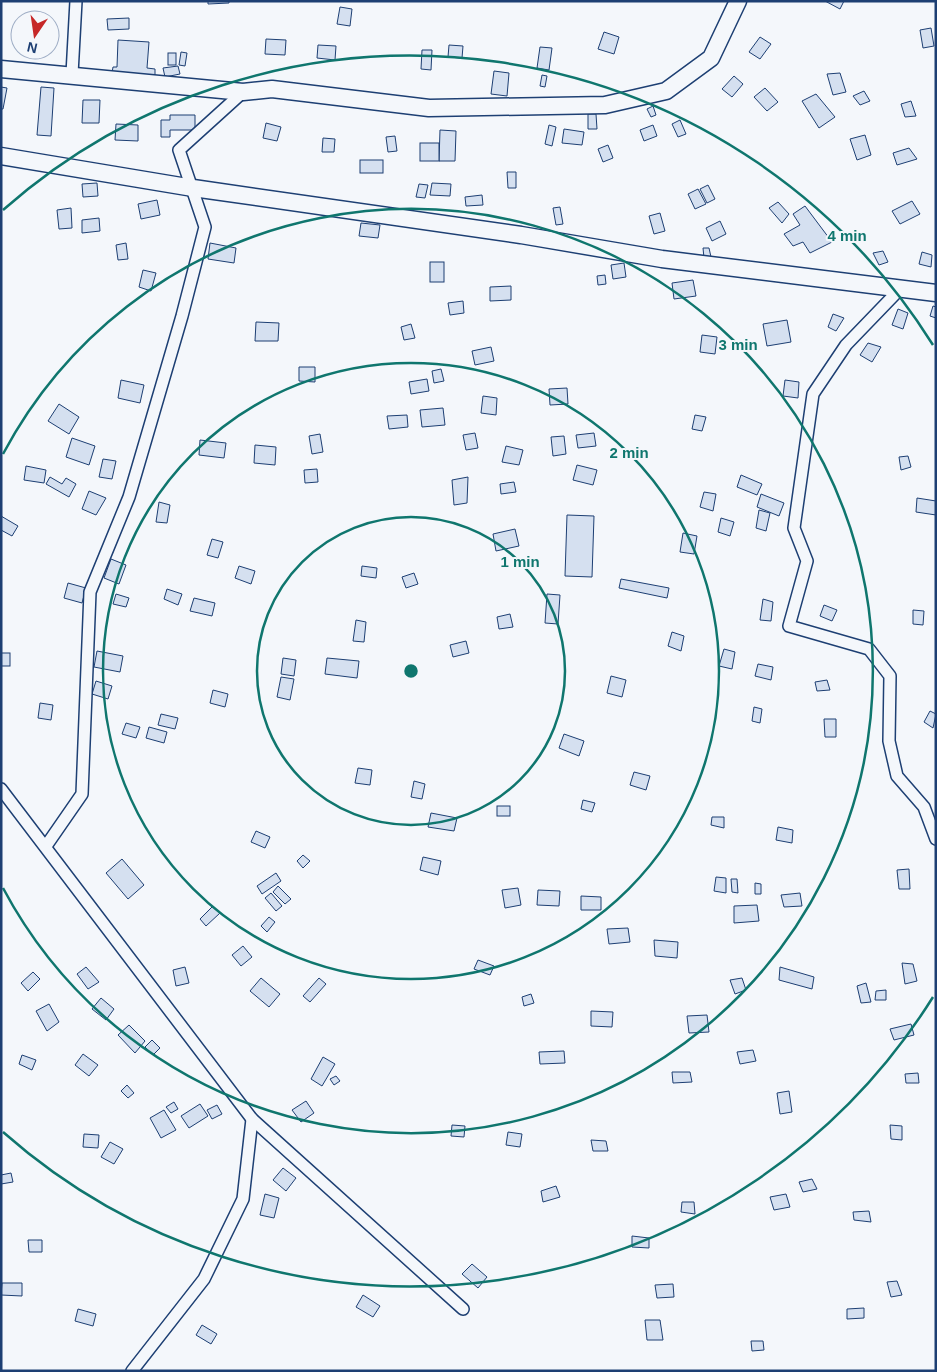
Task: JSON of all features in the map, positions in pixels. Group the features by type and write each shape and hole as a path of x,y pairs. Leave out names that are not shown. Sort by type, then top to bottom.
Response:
{"street":[{"path":"72,74 76,1"},
{"path":"1,69 72,74 243,92 272,90 429,108 605,105 666,91 711,58 738,1"},
{"path":"46,846 82,794 90,592 129,497 182,316 205,227 179,150 243,92"},
{"path":"1,156 193,188 520,235 662,259 936,293"},
{"path":"900,289 846,345 813,394 794,528 807,561 789,626 870,649 890,676 889,741 897,776 924,807 936,839"},
{"path":"1,789 252,1119 463,1309"},
{"path":"132,1371 204,1279 243,1199 252,1119"}],"building":[{"path":"208,1 229,1 229,3 208,4"},
{"path":"825,1 844,1 840,9"},
{"path":"340,7 352,9 350,26 337,24"},
{"path":"129,18 129,29 108,30 107,19"},
{"path":"931,28 934,46 923,48 920,30"},
{"path":"604,32 619,37 614,54 598,49"},
{"path":"760,37 771,44 760,59 749,52"},
{"path":"266,39 286,40 285,55 265,54"},
{"path":"118,40 149,42 147,68 155,69 155,75 112,73 113,67 117,67"},
{"path":"318,45 336,46 335,60 317,58"},
{"path":"449,45 463,46 462,58 448,57"},
{"path":"540,47 552,48 549,70 537,68"},
{"path":"422,50 432,50 431,70 421,69"},
{"path":"181,52 187,53 185,66 179,65"},
{"path":"168,53 176,53 176,65 168,65"},
{"path":"178,66 180,74 165,77 163,68"},
{"path":"494,71 509,73 507,96 491,94"},
{"path":"840,73 846,92 833,95 827,74"},
{"path":"542,75 547,76 545,87 540,86"},
{"path":"734,76 743,84 732,97 722,89"},
{"path":"1,87 7,88 3,109 1,109"},
{"path":"41,87 54,88 51,136 37,135"},
{"path":"765,88 778,102 767,111 754,97"},
{"path":"864,91 870,101 860,105 853,96"},
{"path":"816,94 835,117 819,128 802,101"},
{"path":"83,100 100,100 99,123 82,123"},
{"path":"911,101 916,116 905,117 901,104"},
{"path":"653,106 656,115 651,117 647,109"},
{"path":"588,114 596,114 597,129 588,129"},
{"path":"170,115 195,115 195,130 170,130 170,137 161,137 161,120 170,120"},
{"path":"680,120 686,134 678,137 672,124"},
{"path":"266,123 281,127 277,141 263,138"},
{"path":"116,124 138,125 138,141 115,140"},
{"path":"549,125 556,127 552,146 545,144"},
{"path":"653,125 657,136 644,141 640,130"},
{"path":"564,129 584,132 582,145 562,143"},
{"path":"440,130 456,131 455,161 439,161"},
{"path":"865,135 871,155 857,160 850,139"},
{"path":"395,136 397,151 388,152 386,137"},
{"path":"323,138 335,139 334,152 322,152"},
{"path":"420,143 439,143 439,161 420,161"},
{"path":"608,145 613,158 603,162 598,149"},
{"path":"909,148 917,159 897,165 893,153"},
{"path":"360,160 383,160 383,173 360,173"},
{"path":"507,172 516,172 516,188 508,188"},
{"path":"97,183 98,196 83,197 82,184"},
{"path":"432,183 451,184 450,196 430,195"},
{"path":"419,184 428,185 425,198 416,197"},
{"path":"708,185 715,199 707,203 700,189"},
{"path":"698,189 706,204 695,209 688,194"},
{"path":"482,195 483,205 466,206 465,197"},
{"path":"157,200 160,215 141,219 138,204"},
{"path":"912,201 920,214 900,224 892,211"},
{"path":"778,202 789,214 782,223 769,208"},
{"path":"805,206 832,242 810,253 803,242 793,246 784,234 800,225 793,214"},
{"path":"560,207 563,224 556,225 553,208"},
{"path":"71,208 72,228 59,229 57,210"},
{"path":"660,213 665,231 654,234 649,216"},
{"path":"99,218 100,231 82,233 82,220"},
{"path":"720,221 726,234 712,241 706,228"},
{"path":"361,223 380,225 378,238 359,236"},
{"path":"126,243 128,259 118,260 116,245"},
{"path":"210,243 236,248 234,263 208,259"},
{"path":"703,248 709,248 711,257 704,258"},
{"path":"883,251 888,262 879,265 873,253"},
{"path":"922,252 932,255 931,267 919,264"},
{"path":"430,262 444,262 444,282 430,282"},
{"path":"624,263 626,277 613,279 611,265"},
{"path":"143,270 156,273 151,291 139,287"},
{"path":"605,275 606,284 598,285 597,276"},
{"path":"693,280 696,296 674,299 672,283"},
{"path":"511,286 511,300 490,301 490,287"},
{"path":"463,301 464,313 450,315 448,303"},
{"path":"933,306 936,307 936,318 930,316"},
{"path":"898,309 908,313 903,329 892,325"},
{"path":"833,314 844,318 836,331 828,327"},
{"path":"787,320 791,342 767,346 763,324"},
{"path":"256,322 279,323 278,341 255,341"},
{"path":"411,324 415,338 404,340 401,327"},
{"path":"702,335 717,337 715,354 700,352"},
{"path":"868,343 881,347 872,362 860,355"},
{"path":"491,347 494,361 475,365 472,351"},
{"path":"299,367 315,367 315,382 299,381"},
{"path":"441,369 444,381 434,383 432,371"},
{"path":"427,379 429,391 411,394 409,382"},
{"path":"121,380 144,385 140,403 118,398"},
{"path":"785,380 799,382 798,398 783,396"},
{"path":"567,388 568,404 550,405 549,389"},
{"path":"483,396 497,398 496,415 481,413"},
{"path":"59,404 79,417 69,434 48,421"},
{"path":"443,408 445,425 422,427 420,410"},
{"path":"407,415 408,427 389,429 387,416"},
{"path":"695,415 706,417 702,431 692,429"},
{"path":"475,433 478,448 466,450 463,435"},
{"path":"594,433 596,446 578,448 576,435"},
{"path":"320,434 323,452 312,454 309,436"},
{"path":"564,436 566,454 553,456 551,437"},
{"path":"72,438 95,446 89,465 66,457"},
{"path":"200,440 226,443 224,458 199,455"},
{"path":"255,445 276,447 275,465 254,463"},
{"path":"506,446 523,450 519,465 502,462"},
{"path":"908,456 911,467 901,470 899,457"},
{"path":"103,459 116,461 112,479 99,477"},
{"path":"577,465 597,470 593,485 573,480"},
{"path":"26,466 46,470 44,483 24,480"},
{"path":"317,469 318,482 305,483 304,470"},
{"path":"741,475 762,484 757,495 737,487"},
{"path":"50,477 62,484 66,478 76,484 69,497 46,484"},
{"path":"468,477 467,503 454,505 452,480"},
{"path":"514,482 516,492 501,494 500,484"},
{"path":"89,491 106,498 96,515 82,509"},
{"path":"704,492 716,494 713,511 700,507"},
{"path":"761,494 784,503 779,516 757,507"},
{"path":"917,498 936,501 936,515 916,512"},
{"path":"159,502 170,505 167,523 156,522"},
{"path":"759,510 770,513 766,531 756,528"},
{"path":"567,515 594,516 592,577 565,576"},
{"path":"1,516 18,526 12,536 1,530"},
{"path":"721,518 734,522 730,536 718,532"},
{"path":"515,529 519,546 496,551 493,534"},
{"path":"683,533 697,536 694,554 680,552"},
{"path":"212,539 223,542 218,558 207,555"},
{"path":"111,559 126,565 119,584 104,578"},
{"path":"239,566 255,571 251,584 235,578"},
{"path":"362,566 377,568 376,578 361,576"},
{"path":"414,573 418,584 406,588 402,577"},
{"path":"621,579 669,588 667,598 619,588"},
{"path":"68,583 86,588 82,603 64,598"},
{"path":"167,589 182,594 178,605 164,599"},
{"path":"116,594 129,598 126,607 113,604"},
{"path":"547,594 560,595 558,624 545,623"},
{"path":"194,598 215,603 212,616 190,611"},
{"path":"763,599 773,602 771,621 760,620"},
{"path":"824,605 837,610 832,621 820,616"},
{"path":"913,610 924,611 923,625 913,624"},
{"path":"510,614 513,627 499,629 497,617"},
{"path":"356,620 366,622 364,642 353,641"},
{"path":"672,632 684,636 681,651 668,646"},
{"path":"466,641 469,653 453,657 450,645"},
{"path":"724,649 735,652 732,669 719,666"},
{"path":"97,651 123,656 120,672 94,667"},
{"path":"1,653 10,653 10,666 1,666"},
{"path":"283,658 296,660 294,676 281,674"},
{"path":"327,658 359,661 357,678 325,674"},
{"path":"758,664 773,667 771,680 755,676"},
{"path":"611,676 626,680 622,697 607,693"},
{"path":"281,677 294,679 290,700 277,697"},
{"path":"827,680 830,690 817,691 815,682"},
{"path":"96,681 112,686 108,699 92,694"},
{"path":"213,690 228,694 225,707 210,703"},
{"path":"40,703 53,705 51,720 38,718"},
{"path":"754,707 762,709 760,723 752,721"},
{"path":"930,711 936,714 933,728 924,722"},
{"path":"161,714 178,718 175,729 158,725"},
{"path":"824,719 836,719 836,737 825,737"},
{"path":"126,723 140,727 136,738 122,734"},
{"path":"149,727 167,732 164,743 146,738"},
{"path":"564,734 584,741 579,756 559,748"},
{"path":"358,768 372,770 370,785 355,783"},
{"path":"634,772 650,776 646,790 630,785"},
{"path":"414,781 425,784 422,799 411,797"},
{"path":"583,800 595,803 592,812 581,809"},
{"path":"497,806 510,806 510,816 497,816"},
{"path":"431,813 457,818 454,831 428,827"},
{"path":"712,817 724,817 724,828 711,825"},
{"path":"778,827 793,830 792,843 776,840"},
{"path":"256,831 270,837 265,848 251,842"},
{"path":"303,855 310,861 303,868 297,861"},
{"path":"423,857 441,861 438,875 420,870"},
{"path":"122,859 144,885 128,899 106,873"},
{"path":"909,869 910,889 899,889 897,870"},
{"path":"276,873 281,881 262,894 257,886"},
{"path":"716,877 726,878 726,893 714,891"},
{"path":"731,879 737,879 738,893 732,892"},
{"path":"755,883 761,884 761,894 755,894"},
{"path":"278,886 291,899 285,904 273,892"},
{"path":"518,888 521,905 505,908 502,890"},
{"path":"538,890 560,891 559,906 537,905"},
{"path":"271,893 282,906 276,911 265,898"},
{"path":"800,893 802,906 784,907 781,895"},
{"path":"581,896 601,897 601,910 581,910"},
{"path":"757,905 759,921 734,923 734,906"},
{"path":"213,906 220,913 206,926 200,919"},
{"path":"269,917 275,922 267,932 261,926"},
{"path":"628,928 630,942 609,944 607,929"},
{"path":"654,940 678,942 677,958 655,956"},
{"path":"243,946 252,957 241,966 232,955"},
{"path":"478,960 494,966 490,975 474,969"},
{"path":"902,963 913,964 917,981 905,984"},
{"path":"86,967 99,982 88,989 77,974"},
{"path":"185,967 189,983 176,986 173,970"},
{"path":"780,967 814,977 812,989 779,980"},
{"path":"33,972 40,979 28,991 21,983"},
{"path":"261,978 280,994 269,1007 250,991"},
{"path":"319,978 326,984 310,1002 303,996"},
{"path":"742,978 746,990 735,994 730,980"},
{"path":"866,983 871,1002 861,1003 857,986"},
{"path":"886,990 886,1000 875,1000 876,991"},
{"path":"531,994 534,1003 524,1006 522,997"},
{"path":"101,998 114,1009 106,1020 92,1009"},
{"path":"49,1004 59,1022 47,1031 36,1011"},
{"path":"591,1011 613,1012 612,1027 591,1026"},
{"path":"707,1015 709,1032 689,1033 687,1016"},
{"path":"911,1024 914,1035 894,1040 890,1029"},
{"path":"129,1025 145,1041 135,1053 118,1035"},
{"path":"152,1040 160,1048 153,1055 145,1047"},
{"path":"753,1050 756,1061 740,1064 737,1052"},
{"path":"564,1051 565,1063 540,1064 539,1052"},
{"path":"83,1054 98,1065 89,1076 75,1065"},
{"path":"22,1055 36,1060 32,1070 19,1064"},
{"path":"323,1057 335,1064 322,1086 311,1079"},
{"path":"672,1072 690,1072 692,1082 673,1083"},
{"path":"918,1073 919,1083 906,1083 905,1074"},
{"path":"336,1076 340,1081 334,1085 330,1079"},
{"path":"127,1085 134,1093 128,1098 121,1091"},
{"path":"789,1091 792,1112 780,1114 777,1093"},
{"path":"306,1101 314,1113 301,1122 292,1110"},
{"path":"174,1102 178,1109 171,1113 166,1107"},
{"path":"200,1104 208,1116 189,1128 181,1116"},
{"path":"217,1105 222,1114 212,1119 207,1110"},
{"path":"164,1110 176,1130 161,1138 150,1118"},
{"path":"452,1125 465,1126 464,1137 451,1136"},
{"path":"890,1125 902,1126 902,1140 891,1139"},
{"path":"508,1132 522,1134 520,1147 506,1145"},
{"path":"84,1134 99,1135 98,1148 83,1147"},
{"path":"591,1140 606,1141 608,1151 593,1151"},
{"path":"110,1142 123,1149 114,1164 101,1157"},
{"path":"283,1168 296,1178 286,1191 273,1180"},
{"path":"11,1173 13,1182 1,1184 1,1175"},
{"path":"812,1179 817,1189 803,1192 799,1182"},
{"path":"556,1186 560,1197 543,1202 541,1191"},
{"path":"265,1194 279,1198 274,1218 260,1215"},
{"path":"786,1194 790,1207 774,1210 770,1197"},
{"path":"682,1202 694,1202 695,1214 681,1212"},
{"path":"869,1211 871,1222 854,1220 853,1212"},
{"path":"632,1236 649,1238 649,1248 632,1247"},
{"path":"28,1240 42,1240 42,1252 29,1252"},
{"path":"472,1264 487,1277 478,1288 462,1274"},
{"path":"897,1281 902,1295 891,1297 887,1282"},
{"path":"2,1283 22,1283 22,1296 1,1295"},
{"path":"673,1284 674,1297 657,1298 655,1285"},
{"path":"363,1295 380,1306 373,1317 356,1307"},
{"path":"864,1308 864,1318 847,1319 847,1309"},
{"path":"78,1309 96,1314 93,1326 75,1321"},
{"path":"645,1320 660,1320 663,1340 647,1340"},
{"path":"202,1325 217,1334 211,1344 196,1335"},
{"path":"751,1341 763,1341 764,1350 752,1351"}]}
